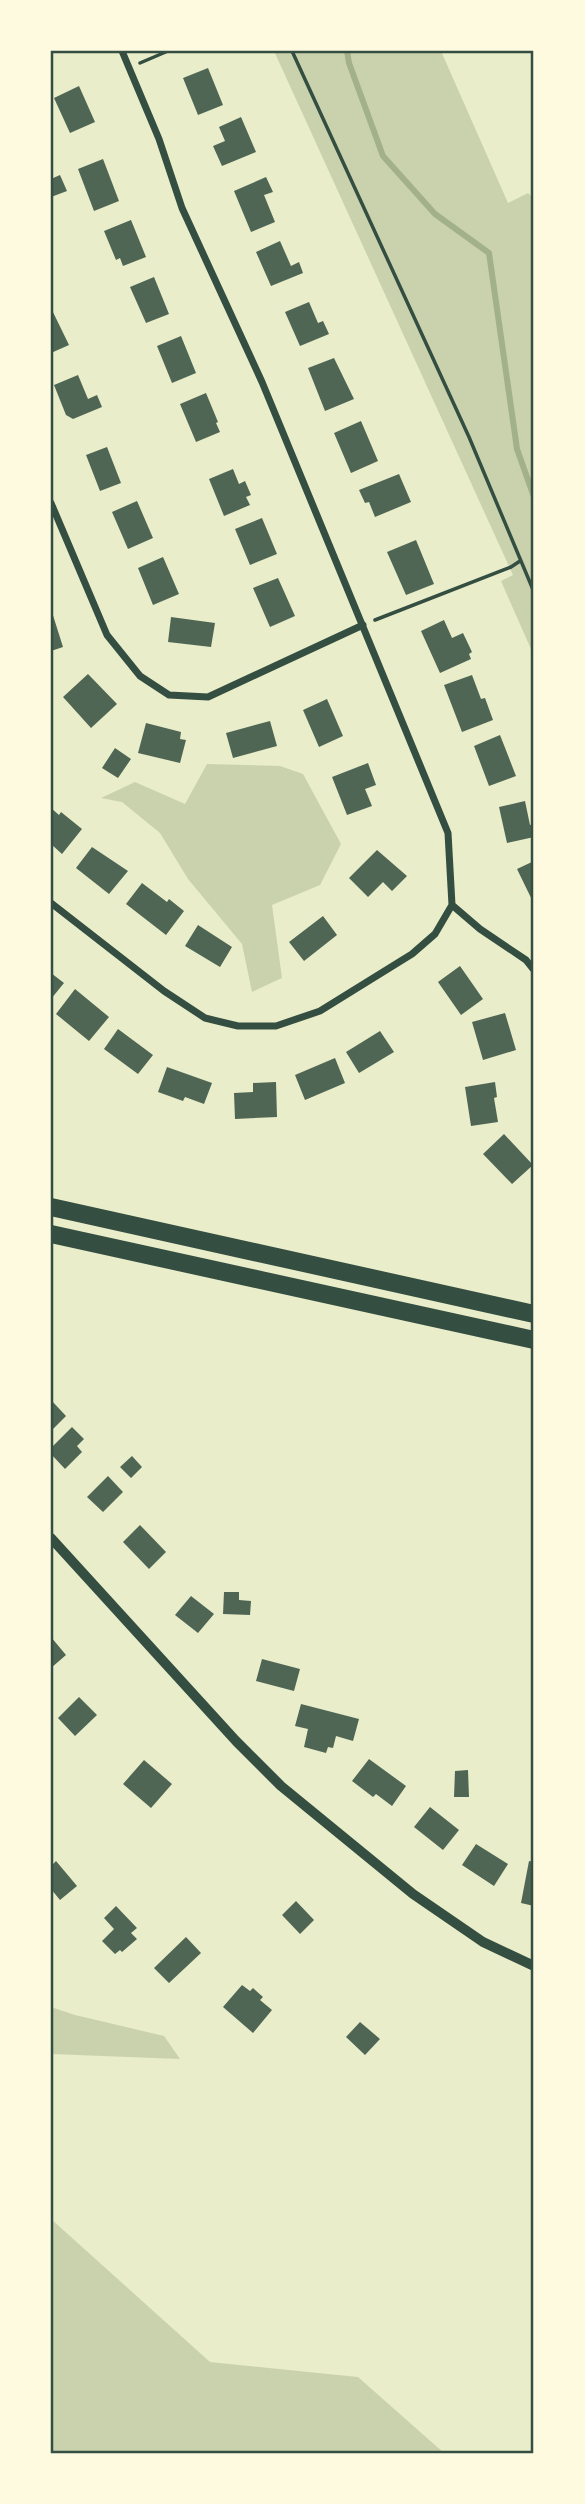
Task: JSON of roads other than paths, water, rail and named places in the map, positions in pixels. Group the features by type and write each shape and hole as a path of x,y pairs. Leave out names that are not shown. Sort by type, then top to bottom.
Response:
{"highway":[{"path":"51,1207 534,1314"},
{"path":"51,1234 534,1340"}],"street":[{"path":"51,903 164,991 194,1011 205,1018 238,1026 276,1026 320,1011 412,954 435,934 452,905 448,833 262,382 182,208 159,139 122,51"},
{"path":"51,503 107,635 140,676 169,695 208,697 363,625"},
{"path":"452,905 480,929 527,960 534,970"},
{"path":"51,1538 227,1731 281,1786 414,1894 483,1942 534,1966"}],"waterway":[{"path":"347,51 383,156 435,214 489,253 517,449 534,497"}]}
